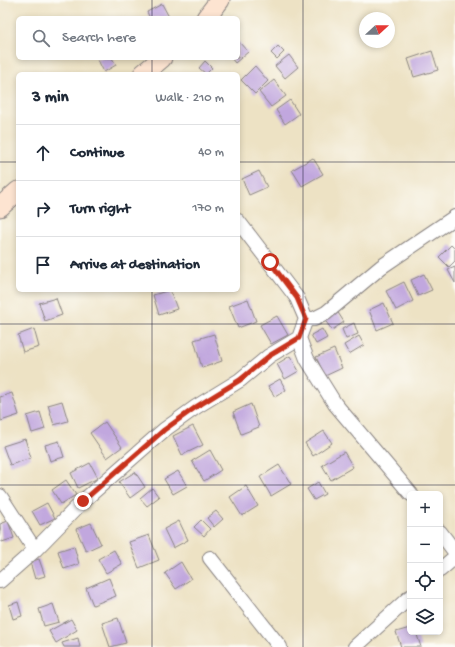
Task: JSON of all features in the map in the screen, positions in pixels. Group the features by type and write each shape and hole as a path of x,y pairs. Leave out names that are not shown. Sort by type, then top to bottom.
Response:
{"main road":[{"path":"208,16 220,0"},
{"path":"146,72 160,60"},
{"path":"0,207 16,193"}],"street":[{"path":"306,319 314,319 326,313 381,267 455,217"},
{"path":"0,581 36,550 83,501 164,430 196,407 240,380 269,356 299,338 306,319 297,298 240,224"},
{"path":"299,338 307,359 334,404 408,491"},
{"path":"0,496 36,550"},
{"path":"443,536 455,552"},
{"path":"443,567 455,557"},
{"path":"210,558 280,647"},
{"path":"355,647 408,599"}],"building":[{"path":"162,4 168,16 149,16 147,12"},
{"path":"240,43 248,52 240,59"},
{"path":"278,46 284,52 277,59 271,53"},
{"path":"432,51 438,70 414,77 408,59"},
{"path":"289,55 298,67 285,78 275,66"},
{"path":"98,60 113,60 116,65 104,72"},
{"path":"205,61 212,68 208,72 204,72 199,68"},
{"path":"255,66 268,81 255,94 241,80"},
{"path":"274,80 286,96 271,107 259,92"},
{"path":"290,100 299,114 285,124 276,110"},
{"path":"313,158 323,174 302,186 292,170"},
{"path":"259,171 267,187 249,195 242,179"},
{"path":"451,245 455,249 455,261 449,267 439,257"},
{"path":"455,267 455,283 448,270"},
{"path":"424,274 432,290 418,296 411,280"},
{"path":"404,282 413,301 396,310 386,291"},
{"path":"163,292 171,292 177,309 159,315 153,295"},
{"path":"56,298 62,315 45,321 39,303"},
{"path":"248,299 256,321 238,328 229,306"},
{"path":"384,303 393,323 377,330 369,310"},
{"path":"337,311 344,322 332,330 324,319"},
{"path":"277,316 288,335 271,344 260,325"},
{"path":"354,323 358,334 346,339 342,329"},
{"path":"34,329 39,347 23,352 18,335"},
{"path":"322,329 327,338 316,344 311,335"},
{"path":"214,334 222,361 202,368 194,340"},
{"path":"359,336 364,345 349,354 344,345"},
{"path":"334,349 342,368 325,376 316,357"},
{"path":"290,356 299,371 285,379 277,364"},
{"path":"280,379 286,390 275,397 268,386"},
{"path":"12,393 19,415 1,421 0,397"},
{"path":"62,401 68,421 54,425 48,405"},
{"path":"251,404 259,427 241,434 233,412"},
{"path":"40,412 45,429 32,433 27,416"},
{"path":"105,422 122,447 107,458 90,433"},
{"path":"193,426 203,445 182,455 173,436"},
{"path":"324,431 332,443 313,456 305,443"},
{"path":"25,439 31,458 10,465 3,446"},
{"path":"59,441 64,457 50,461 45,445"},
{"path":"210,450 221,470 204,481 192,461"},
{"path":"344,452 353,467 331,480 322,465"},
{"path":"90,463 98,478 78,488 71,473"},
{"path":"279,465 291,484 271,496 260,477"},
{"path":"178,471 187,486 173,494 164,479"},
{"path":"135,472 145,487 130,498 119,482"},
{"path":"66,480 76,495 61,504 52,490"},
{"path":"318,482 325,494 314,500 307,489"},
{"path":"246,486 258,506 242,516 230,497"},
{"path":"152,488 159,497 147,506 140,498"},
{"path":"47,503 55,518 40,525 32,511"},
{"path":"216,511 223,519 214,527 207,518"},
{"path":"201,520 210,529 204,536 194,527"},
{"path":"8,521 14,538 2,542 0,524"},
{"path":"179,521 188,540 173,548 164,529"},
{"path":"91,523 101,544 86,551 76,529"},
{"path":"149,535 159,560 139,568 129,542"},
{"path":"74,546 79,564 64,569 58,551"},
{"path":"114,550 122,564 106,573 98,559"},
{"path":"39,559 45,576 35,579 30,562"},
{"path":"181,562 191,579 176,589 165,573"},
{"path":"109,578 116,596 93,605 86,588"},
{"path":"18,602 22,616 13,619 9,605"},
{"path":"53,604 59,622 44,626 39,609"},
{"path":"118,618 126,643 110,647 102,623"},
{"path":"71,619 77,630 56,643 49,631"},
{"path":"407,629 407,635 417,635 421,647 401,647 396,632"},
{"path":"78,638 80,647 64,647 62,643"}],"route":[{"path":"83,501 164,430 196,407 240,380 269,356 299,338 306,319 297,298 270,262"}]}
